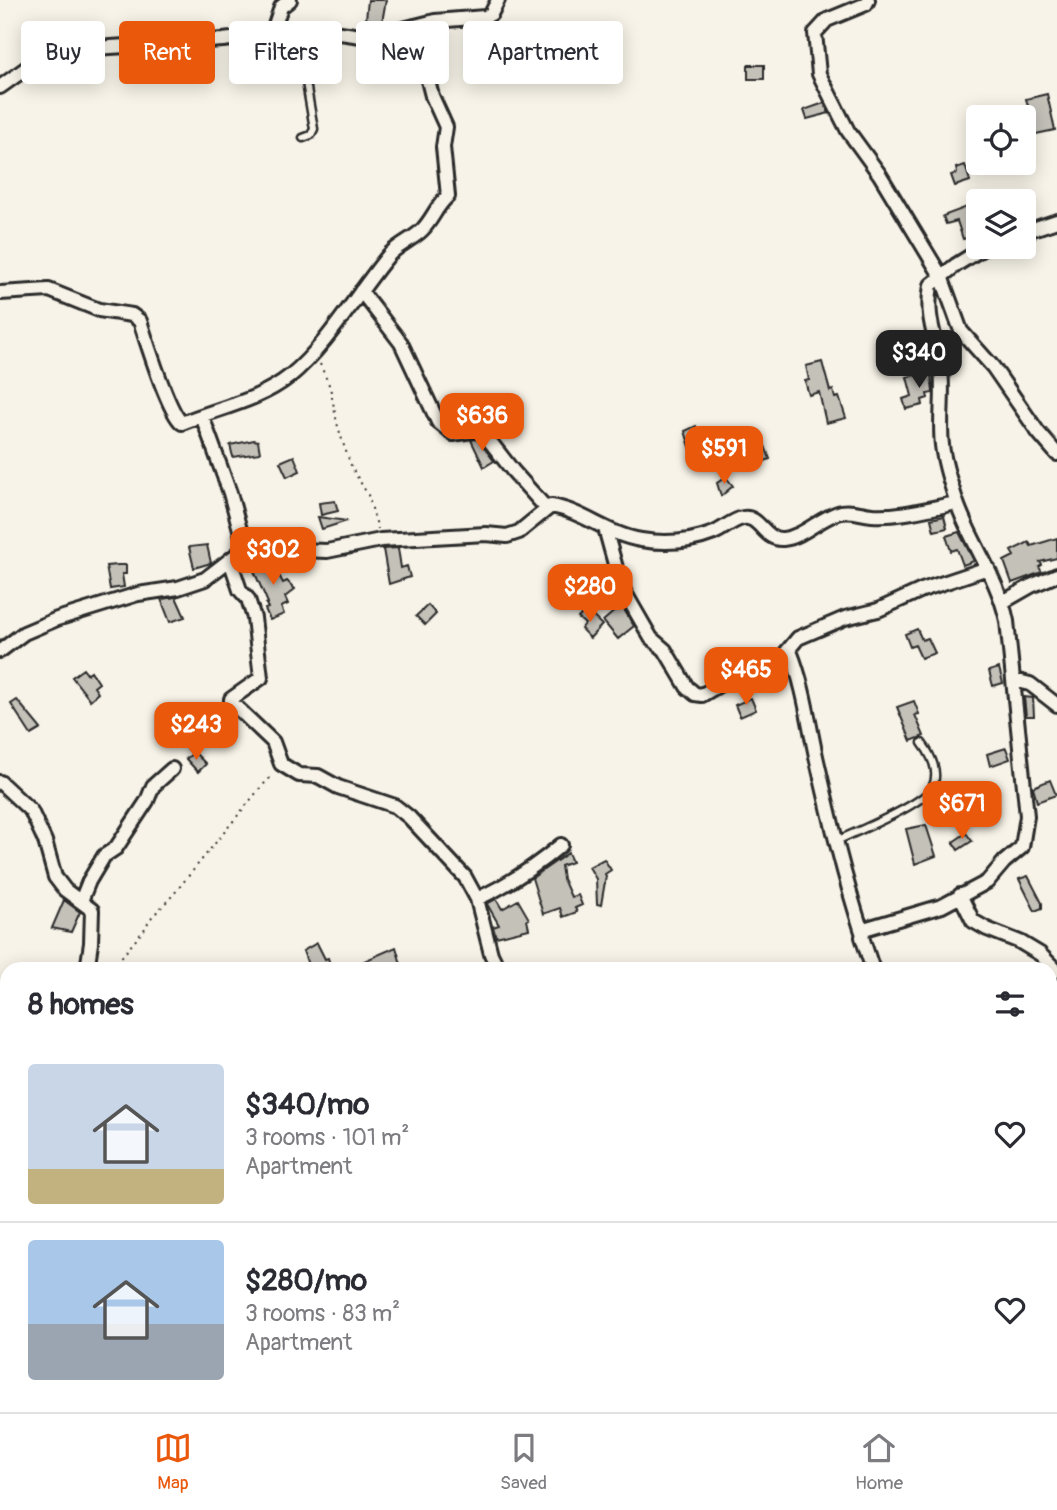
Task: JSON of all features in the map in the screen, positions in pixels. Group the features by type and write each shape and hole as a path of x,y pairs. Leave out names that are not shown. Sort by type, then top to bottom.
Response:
{"street":[{"path":"276,21 281,7 290,0"},
{"path":"432,21 485,17 491,14 498,0"},
{"path":"868,0 866,4 827,20 815,33 819,74 849,131 880,175 941,275 961,331 993,367 1038,432 1057,454"},
{"path":"0,88 42,57 62,50 229,39"},
{"path":"0,293 49,290 99,310 132,314 140,321 178,420 182,423 258,395 290,375 314,351 392,251 424,228 435,209 447,196 443,147 446,127 429,84"},
{"path":"1036,228 1057,221"},
{"path":"862,932 871,926 942,906 987,881 1024,842 1027,816 1014,680 1003,602 957,503 942,446 941,369 929,316 931,285 966,259"},
{"path":"361,291 401,343 438,422 453,434 478,430 485,435 547,509"},
{"path":"202,416 230,493 245,548"},
{"path":"0,651 36,626 138,594 205,579 245,548 327,551 381,540 486,534 507,536 519,531 551,506 567,509 605,528 639,540 669,543 714,533 741,518 750,518 769,536 787,539 837,513 856,510 872,515 957,503"},
{"path":"605,528 621,586 651,638 665,650 687,687 695,694 702,695 723,682 783,656 798,638 845,618 887,607 922,590 988,568"},
{"path":"230,560 240,590 248,599 254,618 261,678 231,699 231,702 273,741 281,764 299,775 318,776 338,787 395,806 409,817 465,877 477,899 488,944 496,962"},
{"path":"1003,602 1057,575"},
{"path":"790,650 799,673 836,841 871,962"},
{"path":"1014,680 1030,684 1057,705"},
{"path":"82,901 89,881 104,856 116,848 147,801 153,786 172,769"},
{"path":"0,782 31,811 45,841 55,877 65,890 92,911 88,962"},
{"path":"477,899 524,873 561,845"},
{"path":"960,895 973,921 1020,942 1048,962"}],"lane":[{"path":"303,138 311,135 314,129 306,84"},
{"path":"836,841 899,811 923,797 932,788 935,772 931,755 922,743"}],"path":[{"path":"314,351 330,387 343,443 352,468 368,495 381,540"},
{"path":"119,962 144,930 149,919 173,895 281,764"}],"building":[{"path":"368,0 386,0 382,21 366,19"},
{"path":"748,65 764,65 764,79 748,79"},
{"path":"1047,94 1055,130 1036,134 1036,105 1028,105 1026,99"},
{"path":"824,103 829,113 807,119 804,110"},
{"path":"965,165 970,181 955,186 951,175 957,173 956,168"},
{"path":"966,207 966,238 963,239 957,221 946,224 943,216"},
{"path":"822,362 830,391 833,390 835,398 839,397 846,418 826,423 819,392 809,395 805,381 809,380 806,366"},
{"path":"931,374 933,393 927,394 928,398 922,400 923,405 906,409 903,399 912,396 907,377"},
{"path":"696,426 708,452 693,456 685,431"},
{"path":"476,439 494,461 484,467 471,440"},
{"path":"258,441 260,453 233,457 230,445"},
{"path":"765,446 770,459 753,466 748,452"},
{"path":"294,456 300,471 287,477 280,462"},
{"path":"726,477 733,486 721,496 717,483"},
{"path":"335,501 338,511 321,515 319,503"},
{"path":"944,516 947,528 934,531 931,519"},
{"path":"318,517 347,521 322,529"},
{"path":"959,532 974,561 963,565 957,549 951,551 946,536"},
{"path":"1057,538 1057,558 1040,562 1042,572 1012,583 1004,561 1014,556 1011,551 1029,542 1031,546"},
{"path":"207,545 211,563 194,568 189,547"},
{"path":"398,548 401,568 407,566 410,577 389,584 383,549"},
{"path":"276,558 277,563 273,564 283,583 287,581 295,589 285,597 288,604 281,607 284,614 270,620 265,609 268,608 268,603 254,571 257,569 257,559"},
{"path":"126,565 126,574 122,574 124,587 110,589 106,566"},
{"path":"176,597 185,617 170,622 161,599"},
{"path":"620,603 634,626 618,639 603,621"},
{"path":"428,605 436,614 425,625 416,616"},
{"path":"586,610 602,625 590,638 581,629 585,624 578,618"},
{"path":"917,629 922,640 928,638 935,653 921,658 915,645 910,647 905,634"},
{"path":"999,668 1003,683 993,686 989,671"},
{"path":"83,669 87,674 91,671 99,683 94,687 98,693 90,700 72,677"},
{"path":"1024,697 1033,698 1034,716 1026,716"},
{"path":"751,698 756,710 740,717 735,705"},
{"path":"17,700 41,729 31,735 11,704"},
{"path":"914,701 919,714 915,715 924,736 911,741 897,707"},
{"path":"188,732 198,741 189,750 180,740"},
{"path":"1006,748 1010,759 990,766 987,754"},
{"path":"194,752 206,764 198,772 186,759"},
{"path":"1050,780 1056,795 1037,802 1033,787"},
{"path":"926,825 936,856 915,864 906,829"},
{"path":"966,833 972,841 958,850 953,842"},
{"path":"568,853 572,862 561,866 563,879 571,897 578,895 582,905 575,908 577,912 563,917 560,908 543,914 532,878"},
{"path":"604,859 611,870 605,874 601,905 597,904 596,879 589,867"},
{"path":"1028,876 1042,903 1042,908 1035,911 1019,879"},
{"path":"496,899 502,909 518,900 529,919 529,929 496,937 493,927 499,925 487,904"},
{"path":"64,900 80,912 71,932 52,928"},
{"path":"317,943 329,962 307,962 303,951"},
{"path":"396,947 400,962 364,962"}]}
